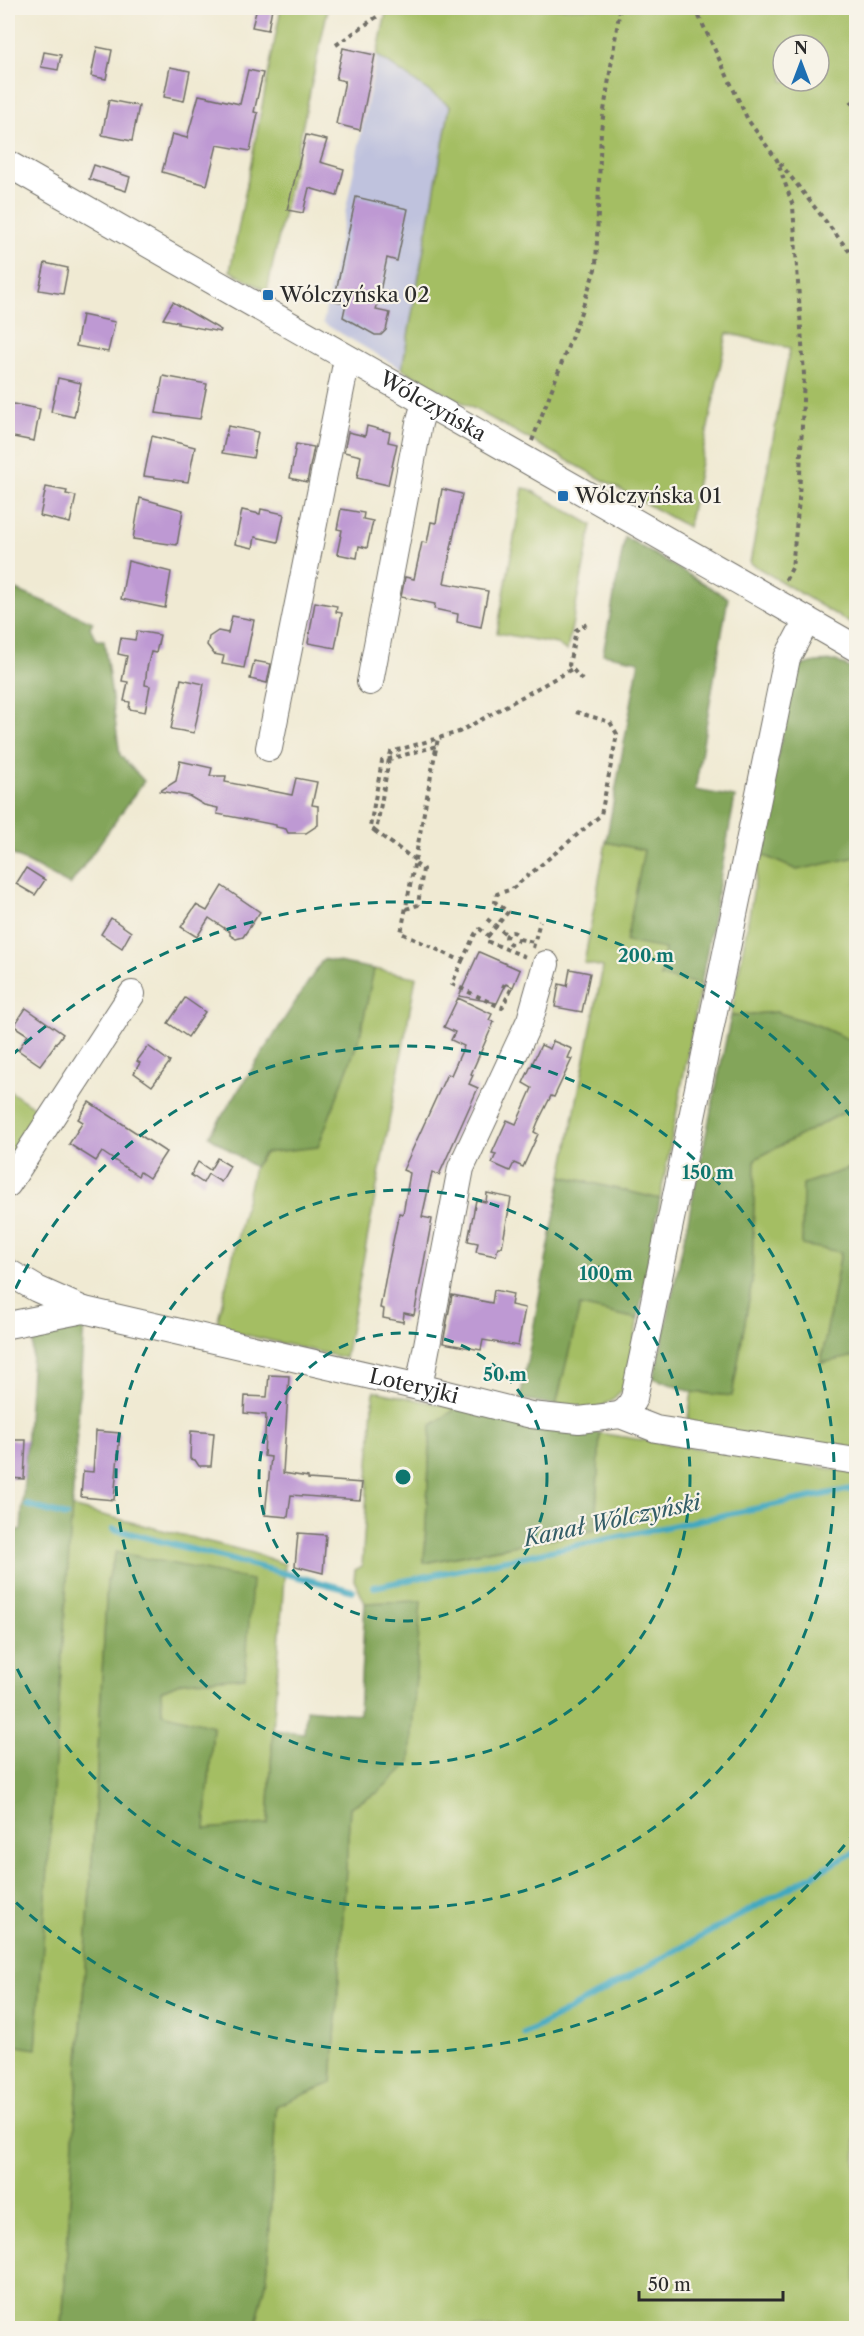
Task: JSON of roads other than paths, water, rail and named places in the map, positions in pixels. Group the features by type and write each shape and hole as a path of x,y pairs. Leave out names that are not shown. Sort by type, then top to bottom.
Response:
{"street":[{"name":"Wólczyńska","path":"8,164 856,648"},
{"path":"269,748 345,369 349,359"},
{"path":"370,682 419,423 425,403"},
{"path":"620,1415 628,1409 634,1398 787,658 807,620"},
{"path":"420,1387 461,1168 530,1020 536,955"},
{"path":"8,1184 132,994"},
{"path":"8,1272 37,1289 84,1310"},
{"name":"Loteryjki","path":"8,1325 84,1310 420,1387 531,1415 579,1420 620,1415 656,1429 856,1461"}],"waterway":[{"name":"Kanał Wólczyński","path":"374,1587 856,1488"},
{"name":"Kanał Wólczyński","path":"27,1505 66,1516"},
{"name":"Kanał Wólczyński","path":"113,1529 353,1591"},
{"path":"525,2034 856,1851"}],"place":[{"name":"Wólczyńska 02","path":"268,295"},
{"name":"Wólczyńska 01","path":"563,496"}]}
